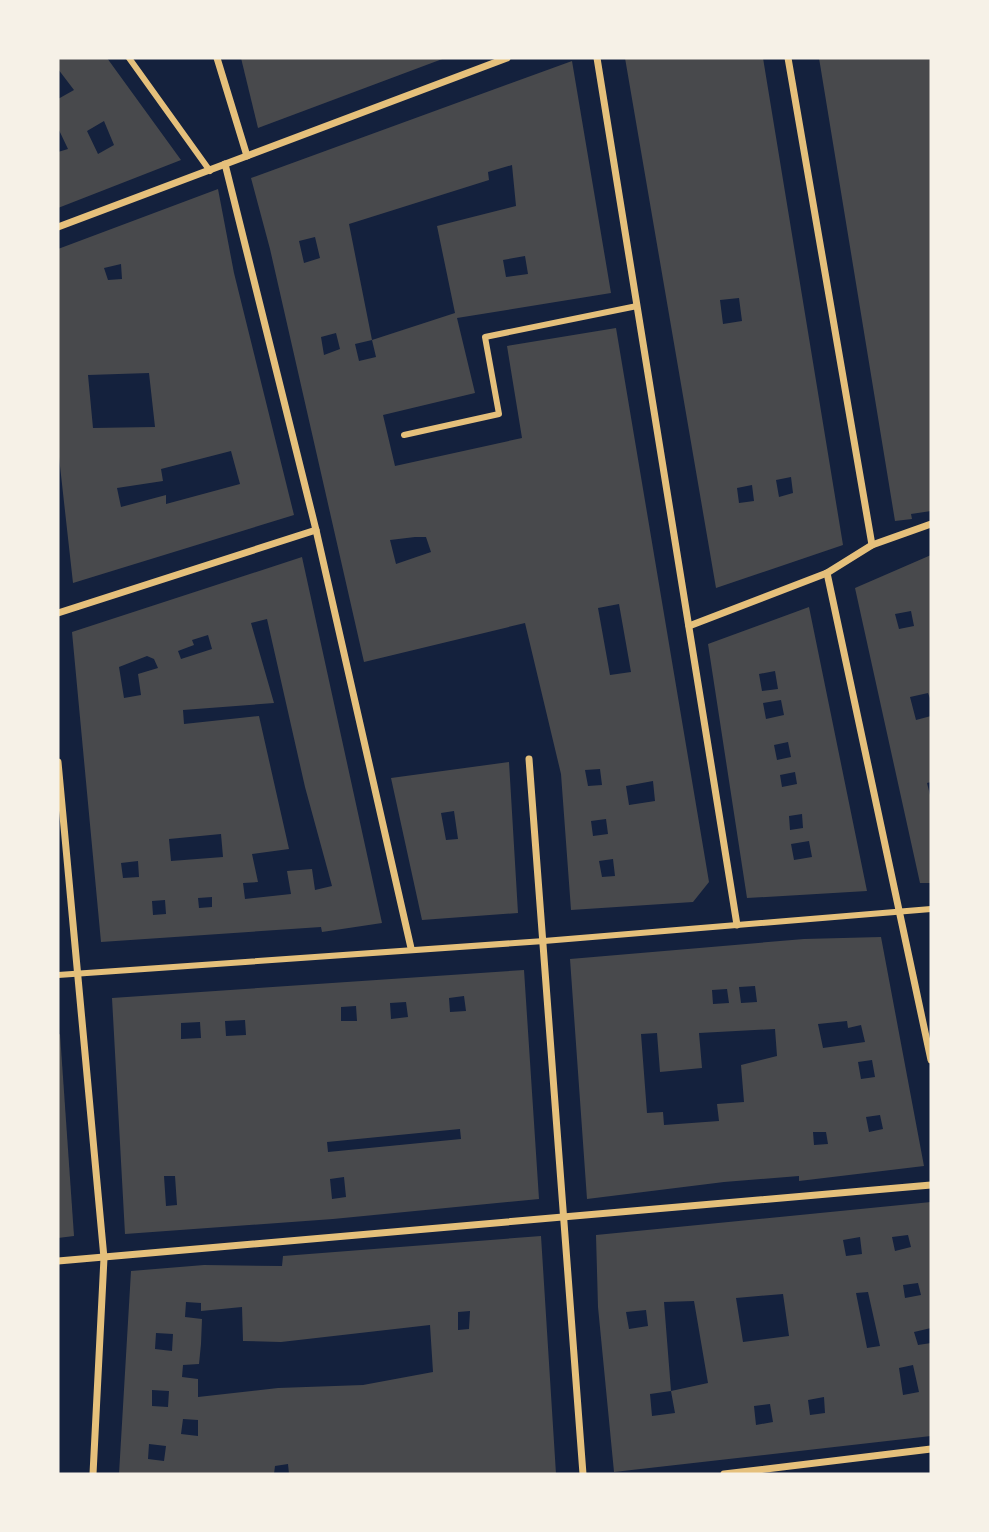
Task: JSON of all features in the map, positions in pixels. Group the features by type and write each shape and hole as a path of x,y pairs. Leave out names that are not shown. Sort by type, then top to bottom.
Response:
{"street":[{"path":"129,58 210,171"},
{"path":"217,58 247,156"},
{"path":"58,227 507,58"},
{"path":"597,58 737,925"},
{"path":"788,58 872,545"},
{"path":"225,164 316,530 411,948"},
{"path":"404,435 499,414 485,337 637,306"},
{"path":"689,626 827,573 872,545 931,524"},
{"path":"58,613 316,530"},
{"path":"827,573 931,1060"},
{"path":"528,759 544,941 561,1219 583,1474"},
{"path":"58,762 104,1258 93,1474"},
{"path":"58,975 411,948 544,941 931,909"},
{"path":"58,1261 931,1185"},
{"path":"724,1474 931,1449"}],"building":[{"path":"58,58 107,58 181,160 58,208 58,152 68,149 58,128 58,99 74,90 58,69","holes":["104,121 114,145 98,154 87,131"]},
{"path":"241,58 445,58 258,128"},
{"path":"625,58 763,58 843,545 716,588","holes":["739,298 742,321 723,324 720,300","791,477 793,493 779,497 776,480","752,485 754,501 739,503 737,488"]},
{"path":"819,58 931,58 931,511 911,514 912,519 895,521"},
{"path":"572,61 611,293 457,318 475,393 383,415 395,466 522,438 507,346 616,328 709,882 693,902 571,910 561,774 525,623 364,662 270,249 251,178","holes":["512,165 516,206 437,226 455,313 372,340 349,224 489,180 488,172","315,237 320,258 304,263 299,241","525,256 528,274 506,277 503,260","336,333 340,349 324,355 321,337","372,340 376,357 359,361 355,344","426,537 431,552 396,564 390,540","619,604 631,672 610,675 598,608","600,769 602,785 588,786 585,770","653,781 655,801 629,805 626,786","606,819 608,834 593,836 591,821","613,859 615,876 602,877 599,861"]},
{"path":"218,189 234,273 294,515 73,583 58,448 58,249","holes":["121,264 122,279 108,280 104,268","149,373 155,427 93,428 88,375","231,451 240,484 166,504 166,495 121,507 117,488 163,481 161,469"]},
{"path":"931,555 931,701 928,693 910,697 916,720 931,716 931,782 927,783 931,799 931,883 920,883 855,588","holes":["911,611 914,626 899,629 895,614"]},
{"path":"302,557 382,923 322,932 321,927 101,942 72,632","holes":["267,619 305,787 332,886 315,890 312,869 287,871 291,894 245,899 243,883 258,882 252,854 289,849 259,716 184,724 183,710 274,703 251,623","208,635 212,649 181,659 178,651 194,645 192,640","147,656 154,659 158,668 138,674 141,695 124,698 119,667","221,834 223,857 171,861 169,839","138,861 139,877 123,878 121,863","212,897 212,907 199,908 198,898","165,900 166,914 153,915 152,901"]},
{"path":"809,607 867,891 747,898 708,644","holes":["775,671 778,689 762,691 759,674","781,700 784,715 766,719 763,703","788,742 791,757 777,760 774,745","795,772 797,784 782,787 780,775","802,814 803,828 790,830 789,816","809,841 812,857 794,860 791,844"]},
{"path":"509,762 518,913 422,920 391,778","holes":["454,811 458,839 446,840 441,813"]},
{"path":"881,937 924,1166 799,1181 799,1176 724,1182 587,1199 570,959 804,939","holes":["755,986 757,1002 741,1003 739,987","727,989 729,1003 713,1004 712,990","847,1021 848,1028 861,1025 865,1042 823,1048 818,1024","775,1029 777,1056 741,1065 744,1102 717,1104 719,1121 664,1125 663,1112 647,1113 641,1034 657,1033 660,1072 702,1068 699,1033","872,1060 875,1077 861,1079 858,1062","880,1115 883,1129 869,1132 866,1117","813,1132 826,1132 828,1144 814,1145"]},
{"path":"524,970 539,1199 333,1219 125,1234 112,998","holes":["464,996 466,1011 450,1012 449,998","406,1002 408,1017 391,1019 390,1003","356,1006 357,1021 341,1021 341,1007","245,1020 246,1035 226,1036 225,1021","200,1022 201,1038 181,1039 181,1023","460,1129 461,1139 328,1152 327,1142","164,1176 175,1176 177,1205 166,1206","344,1177 346,1197 332,1199 330,1179"]},
{"path":"60,1034 74,1236 58,1238 58,1035"},
{"path":"931,1202 931,1328 914,1332 918,1345 931,1343 931,1436 614,1472 598,1307 596,1235","holes":["908,1235 911,1247 895,1251 892,1237","860,1237 862,1254 846,1256 843,1240","918,1283 921,1295 905,1298 903,1285","868,1292 880,1346 867,1348 856,1293","783,1294 789,1336 743,1342 736,1298","694,1301 708,1383 671,1391 664,1302","646,1310 648,1326 629,1329 626,1312","913,1365 919,1392 903,1395 899,1368","671,1391 675,1413 652,1416 650,1394","824,1397 825,1413 810,1415 808,1400","770,1404 773,1422 756,1425 754,1406"]},
{"path":"541,1236 556,1474 289,1474 288,1464 275,1466 274,1474 119,1474 131,1271 204,1265 282,1266 283,1256","holes":["186,1302 201,1303 201,1311 242,1307 243,1341 281,1342 430,1325 433,1372 363,1385 278,1388 198,1397 198,1379 182,1377 183,1365 199,1364 202,1319 185,1317","470,1311 469,1329 458,1330 458,1312","156,1333 173,1334 172,1351 155,1349","152,1390 169,1391 168,1407 152,1406","183,1419 198,1420 198,1436 181,1434","149,1444 166,1446 164,1461 148,1459"]}]}
